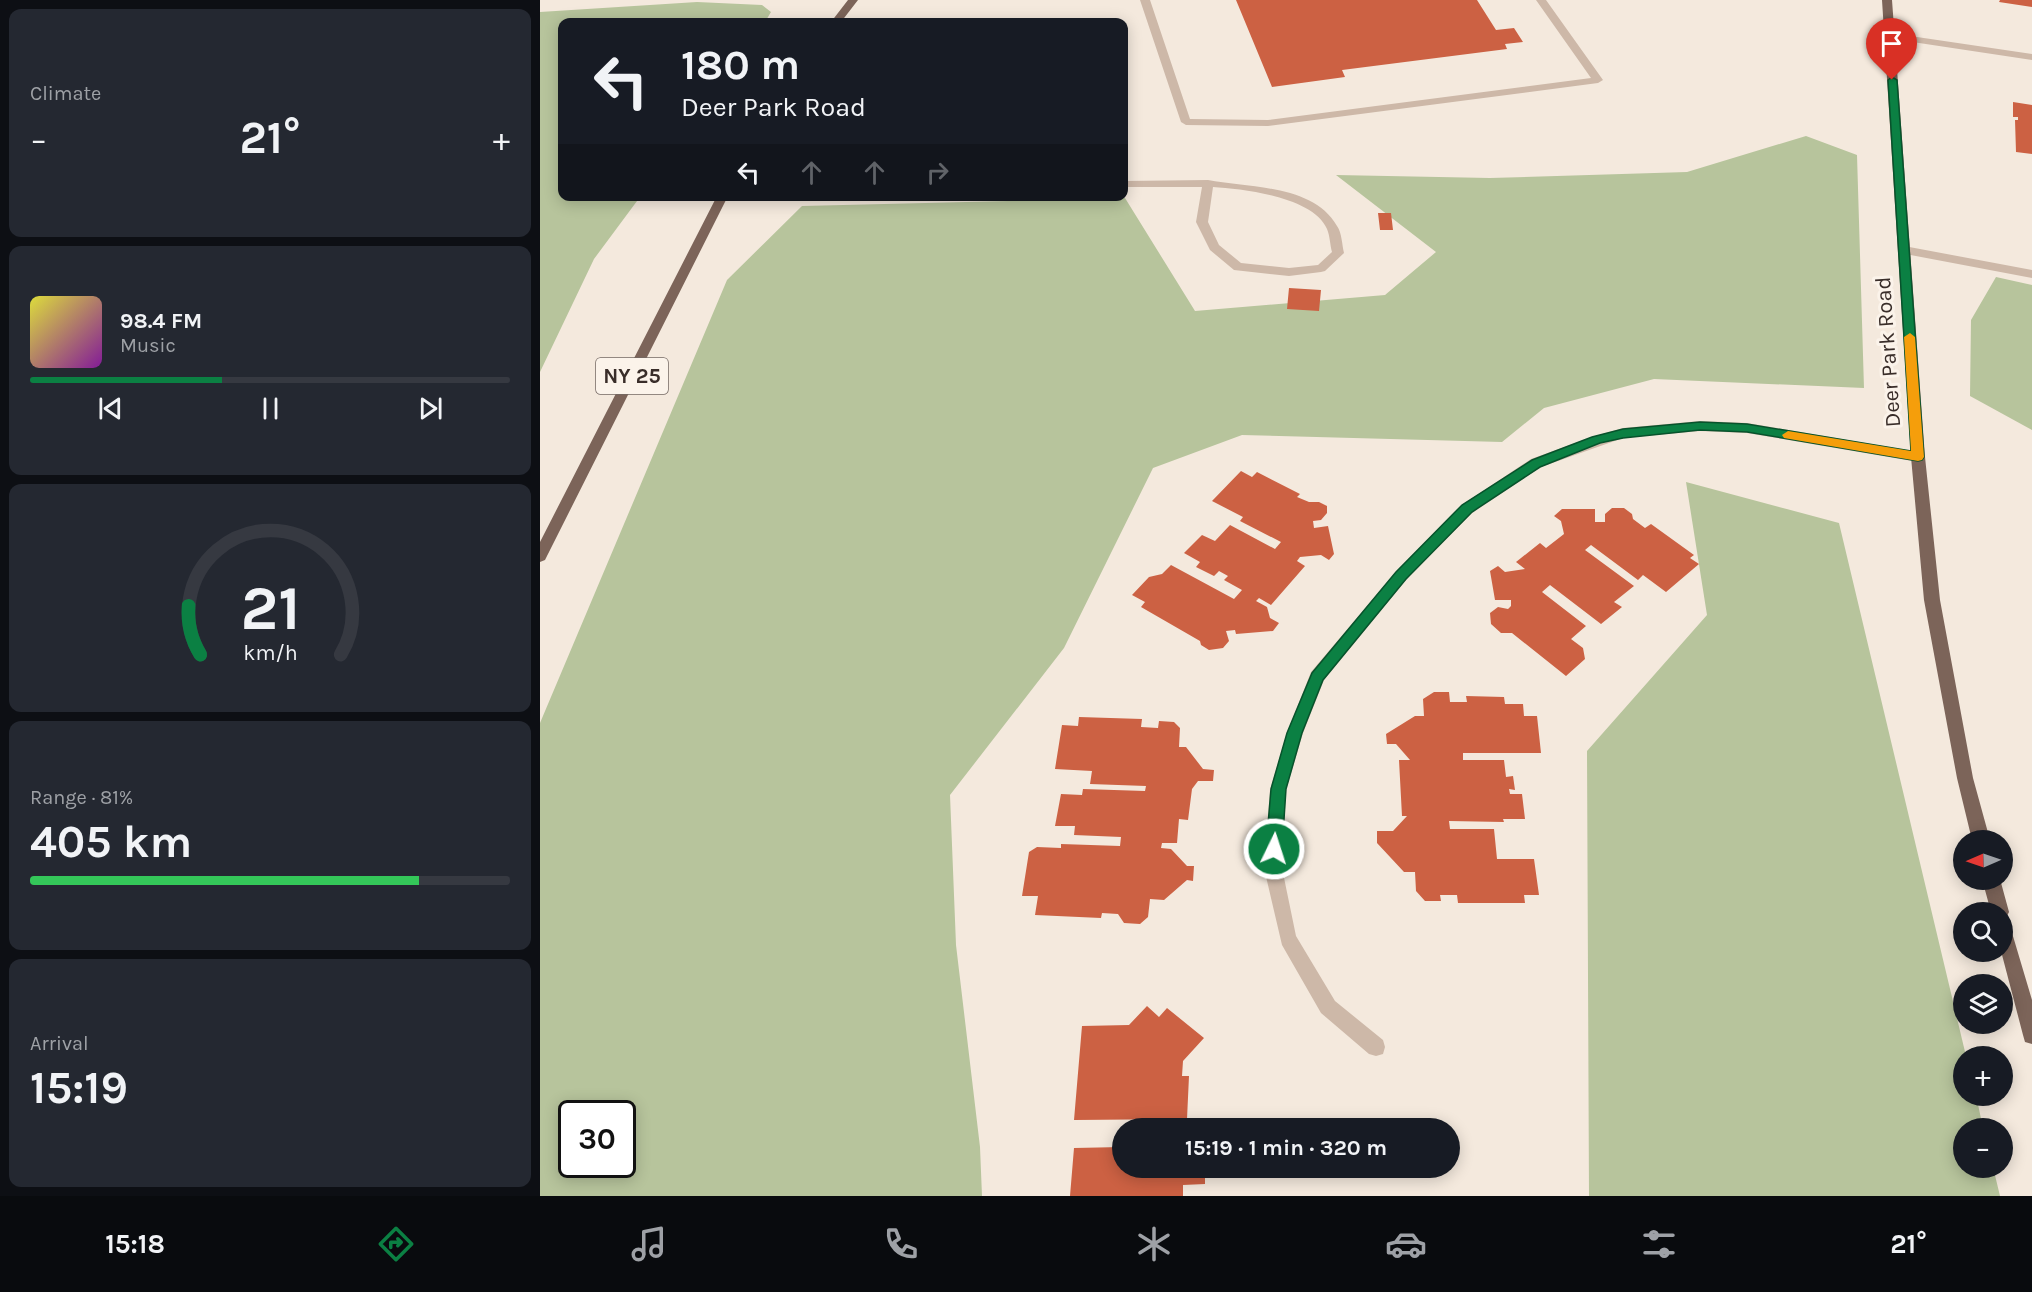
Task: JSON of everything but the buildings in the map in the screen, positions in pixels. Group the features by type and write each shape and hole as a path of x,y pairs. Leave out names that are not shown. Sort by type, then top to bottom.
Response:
{"main road":[{"path":"840,18 853,0"},
{"name":"Deer Park Road","path":"1887,0 1918,457 1932,600 1965,778 1978,830"},
{"name":"NY 25","path":"540,556 720,201"},
{"path":"2013,962 2032,1035"}],"street":[{"path":"1145,0 1186,122 1268,123 1598,80 1541,0"},
{"path":"1890,36 2032,57"},
{"path":"1128,184 1208,183 1249,186 1299,200 1325,216 1339,238 1338,253 1321,268 1288,272 1238,267 1214,247 1202,222 1208,183"},
{"path":"1904,250 2032,274"},
{"path":"1376,1047 1328,1006 1288,939 1273,868 1278,789 1295,733 1317,677 1401,576 1467,508 1536,463 1597,440 1623,433 1700,426 1747,428 1918,457"}],"green space":[{"path":"697,2 762,5 771,12 767,18 558,18 558,201 637,201 594,259 540,372 540,12"},
{"path":"1806,136 1857,155 1864,388 1654,379 1544,408 1502,442 1242,435 1153,468 1064,648 950,795 956,945 980,1147 982,1196 540,1196 540,723 727,280 802,206 1004,201 1127,201 1195,311 1385,295 1436,252 1336,175 1490,178 1687,172"},
{"path":"1996,277 2032,285 2032,430 1970,396 1971,320"},
{"path":"1686,482 1839,523 1953,1001 1953,1034 1961,1034 1964,1046 1953,1046 1953,1106 1978,1106 1981,1118 1953,1118 1953,1178 1996,1178 2000,1196 1589,1196 1587,751 1707,615"}],"slow traffic":[{"path":"1788,435 1918,457 1910,337"}],"route":[{"path":"1274,849 1278,789 1295,733 1317,677 1401,576 1467,508 1536,463 1597,440 1623,433 1700,426 1747,428 1918,457 1892,80"}]}
